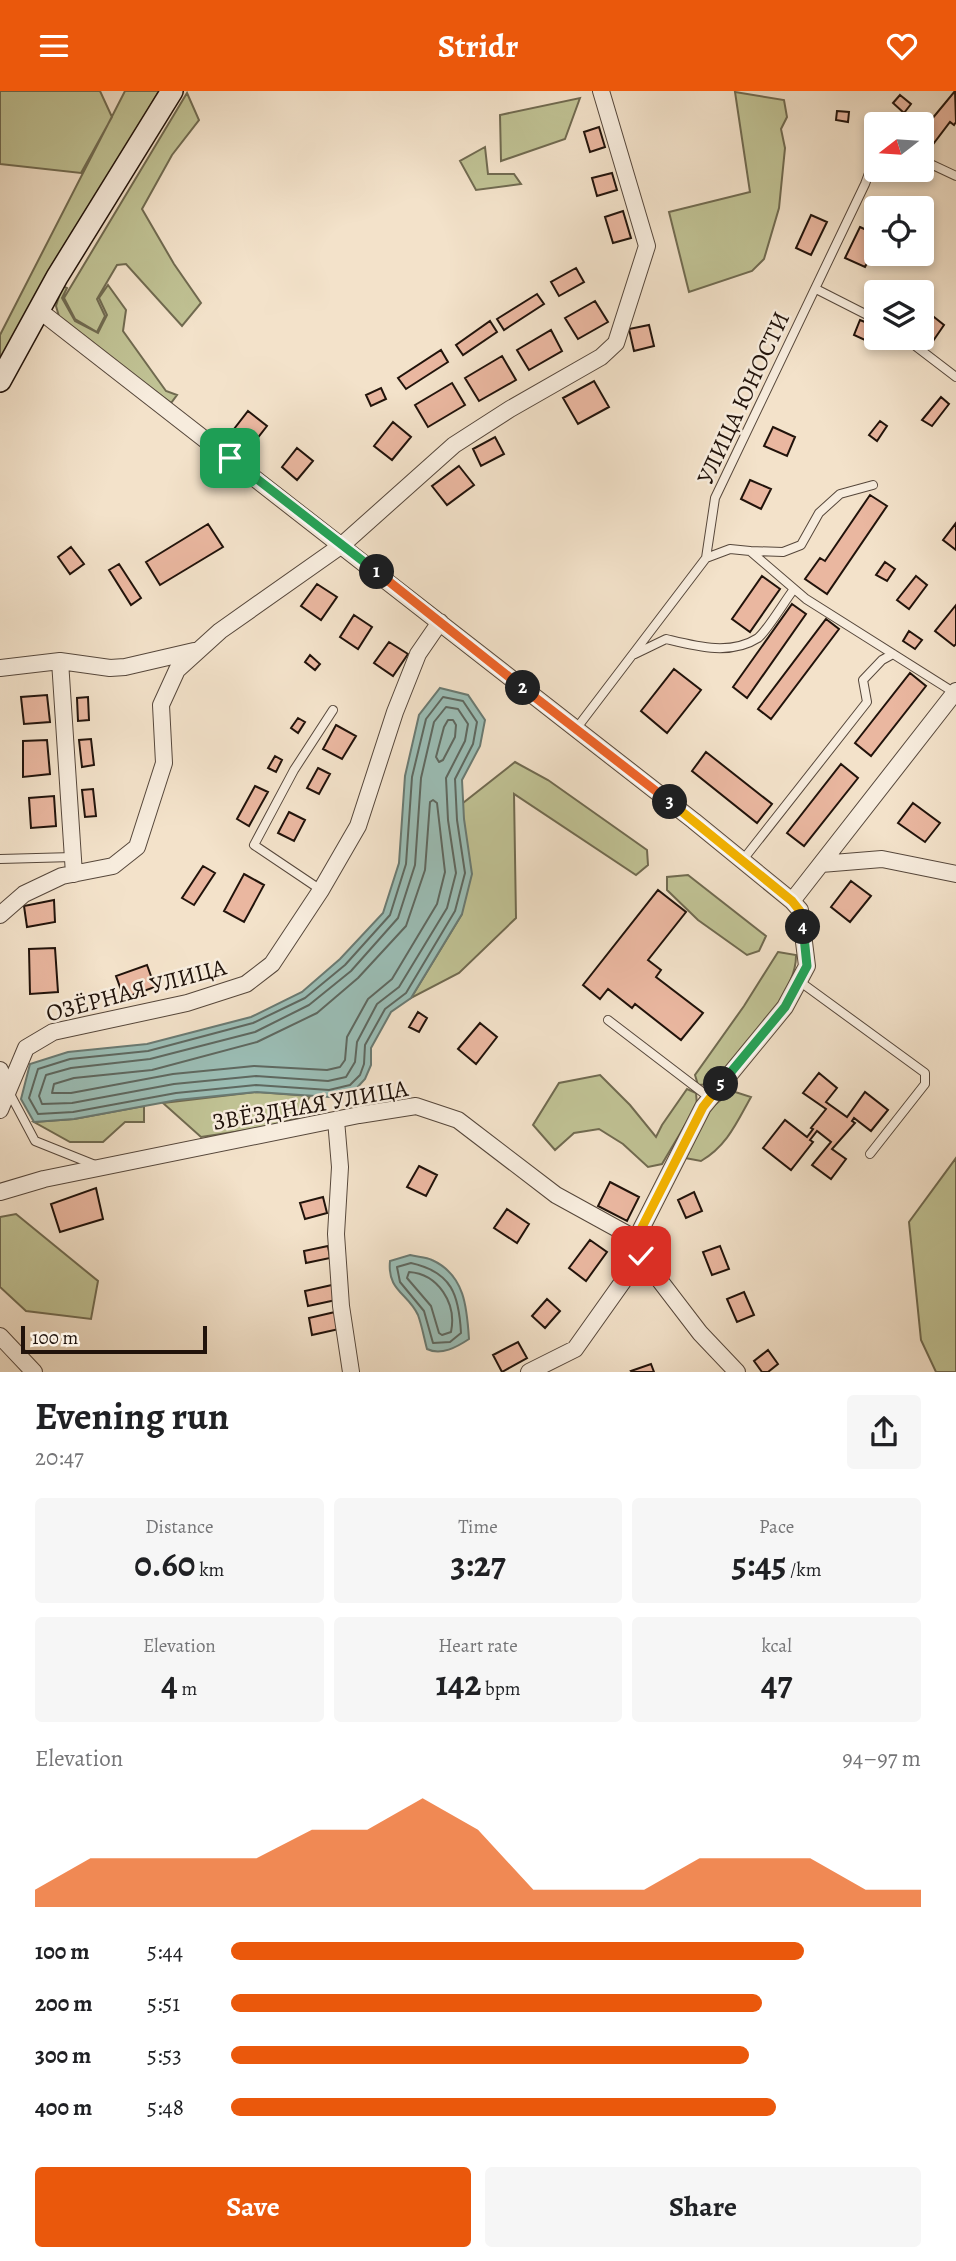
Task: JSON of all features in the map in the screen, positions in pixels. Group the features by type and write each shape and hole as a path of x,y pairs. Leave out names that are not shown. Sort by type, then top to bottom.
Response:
{"main road":[{"path":"0,381 64,265 172,91"}],"street":[{"path":"0,915 24,894 62,876 74,866 113,866 137,847 164,763 162,705 177,670 198,650 220,631 342,545 454,446 510,409 601,357 616,343 646,246 601,91"},
{"path":"40,311 576,729 743,861 792,901 800,911 807,966 785,1007 703,1107 636,1239 641,1256 701,1333 737,1372"},
{"name":"ОЗЁРНАЯ УЛИЦА","path":"0,1110 26,1048 52,1032 187,1003 246,984 272,964 321,890 358,826 395,712 418,654 440,622"},
{"path":"0,668 60,661 110,668 125,667 198,650"},
{"path":"60,661 74,866"},
{"path":"792,901 955,692"},
{"path":"821,865 882,859 956,874"},
{"path":"0,1070 8,1091"},
{"name":"ЗВЁЗДНАЯ УЛИЦА","path":"0,1192 101,1167 416,1105 458,1119 556,1195 636,1239"},
{"path":"335,1120 340,1167 337,1246 341,1306 355,1371"},
{"path":"529,1372 547,1368 575,1349 641,1256"},
{"path":"0,1336 34,1372"}],"lane":[{"path":"934,166 956,176"},
{"name":"УЛИЦА ЮНОСТИ","path":"576,729 706,558 715,498 866,182"},
{"path":"816,289 864,313"},
{"path":"921,350 956,377"},
{"path":"706,558 730,549 783,552 801,545 819,513 839,494 873,485"},
{"path":"750,551 806,599 955,692"},
{"path":"632,655 666,639 705,649 734,646 759,637 794,589"},
{"path":"743,861 867,702 863,680 881,660 893,654"},
{"path":"321,890 254,845 294,770 333,710"},
{"path":"0,859 74,866"},
{"path":"799,981 925,1073 925,1084 870,1154"},
{"path":"608,1020 710,1098"},
{"path":"8,1091 35,1141 101,1167"}],"green space":[{"path":"0,91 100,91 112,117 81,173 0,164"},
{"path":"125,91 159,91 0,364 0,335"},
{"path":"735,92 784,100 787,117 781,129 785,148 779,208 764,259 752,271 689,292 669,212 750,192"},
{"path":"187,93 199,120 172,155 142,209 174,264 201,303 182,326 126,264 117,265 97,299 105,316 97,332 75,319 64,298"},
{"path":"580,98 565,139 501,161 500,115"},
{"path":"485,147 488,174 514,174 521,184 476,190 460,161"},
{"path":"108,285 126,310 123,331 166,391 177,395 171,403 60,320 56,306 62,286 67,288 62,298 75,321 98,333 107,315 99,298"},
{"path":"515,762 548,780 647,850 648,865 636,875 514,794 516,918 459,973 411,998 462,914 463,803"},
{"path":"688,875 766,936 759,951 747,955 698,920 667,890 667,877"},
{"path":"778,952 796,955 794,971 777,1006 713,1084 698,1085 695,1075"},
{"path":"600,1075 630,1105 656,1137 687,1089 696,1093 697,1105 662,1164 648,1167 623,1144 599,1129 574,1133 555,1150 533,1125 559,1083"},
{"path":"732,1091 751,1097 730,1133 718,1148 701,1161 685,1158 711,1108"},
{"path":"257,1092 310,1096 298,1118 262,1128 201,1137 163,1103"},
{"path":"144,1106 144,1122 125,1122 103,1142 70,1142 34,1122 74,1119"},
{"path":"956,1158 956,1372 936,1372 921,1340 909,1222"},
{"path":"16,1214 98,1281 91,1319 26,1311 0,1287 0,1217"}],"water":[{"path":"440,688 468,695 485,720 480,746 462,780 464,819 472,874 462,914 411,998 391,1012 371,1048 371,1065 365,1079 353,1092 330,1097 257,1092 177,1100 74,1119 34,1122 21,1099 30,1064 68,1052 147,1044 251,1017 302,992 340,959 383,913 399,863 405,776 419,715"},
{"path":"410,1255 427,1258 443,1266 458,1283 465,1304 469,1339 454,1348 438,1352 427,1349 418,1315 392,1279 390,1261"}],"building":[{"path":"955,91 956,122 954,125 950,122 934,143 934,116"},
{"path":"900,95 911,104 903,112 893,103"},
{"path":"837,111 849,112 848,122 836,120"},
{"path":"599,127 605,147 590,152 584,132"},
{"path":"612,173 617,190 597,196 592,178"},
{"path":"623,211 631,238 613,243 605,217"},
{"path":"811,215 827,222 811,255 796,248"},
{"path":"860,227 864,229 865,267 845,258"},
{"path":"576,268 584,282 559,296 551,282"},
{"path":"537,294 544,304 504,330 497,319"},
{"path":"595,301 608,322 578,339 565,318"},
{"path":"934,317 944,325 934,340"},
{"path":"860,320 864,322 864,340 854,335"},
{"path":"490,321 497,332 463,355 456,345"},
{"path":"649,325 654,346 634,351 629,329"},
{"path":"551,330 562,351 529,370 517,350"},
{"path":"441,350 448,362 406,389 398,378"},
{"path":"502,356 516,380 479,401 465,378"},
{"path":"594,381 609,407 578,424 563,398"},
{"path":"452,383 465,405 428,427 415,405"},
{"path":"381,388 386,399 371,406 366,395"},
{"path":"941,397 949,404 932,426 922,420"},
{"path":"248,411 267,426 253,444 234,429"},
{"path":"880,421 887,426 877,441 869,435"},
{"path":"393,422 411,437 392,460 374,446"},
{"path":"773,427 795,437 787,456 764,446"},
{"path":"495,437 504,454 481,466 473,449"},
{"path":"297,448 313,461 297,480 282,467"},
{"path":"459,466 474,485 447,505 432,486"},
{"path":"750,480 771,489 761,509 741,499"},
{"path":"870,495 887,506 827,594 805,579 820,558 825,561"},
{"path":"956,523 956,550 943,540"},
{"path":"208,524 223,547 160,585 146,562"},
{"path":"71,547 84,564 70,574 58,557"},
{"path":"885,562 895,569 887,581 876,575"},
{"path":"119,564 141,598 131,605 109,570"},
{"path":"762,576 780,589 750,632 732,619"},
{"path":"916,576 927,585 909,609 897,600"},
{"path":"317,584 337,597 321,620 301,606"},
{"path":"792,604 806,614 747,698 733,687"},
{"path":"956,605 956,644 954,646 935,631"},
{"path":"354,615 372,627 358,649 340,637"},
{"path":"826,619 839,629 771,719 758,709"},
{"path":"909,631 922,640 915,649 903,641"},
{"path":"389,642 408,654 393,676 374,663"},
{"path":"310,655 320,664 315,670 305,662"},
{"path":"674,669 701,690 667,733 641,711"},
{"path":"910,673 926,686 871,756 855,743"},
{"path":"47,695 50,722 24,724 21,697"},
{"path":"88,697 89,720 78,721 77,698"},
{"path":"298,718 305,722 298,733 291,728"},
{"path":"336,725 356,736 342,759 323,749"},
{"path":"91,739 94,765 82,767 79,740"},
{"path":"47,740 50,774 23,777 23,741"},
{"path":"706,752 772,804 757,823 692,771"},
{"path":"275,756 282,760 276,772 268,768"},
{"path":"841,764 858,778 804,846 787,833"},
{"path":"318,768 330,774 319,794 307,788"},
{"path":"255,786 268,792 249,826 237,819"},
{"path":"93,789 96,816 85,817 82,790"},
{"path":"54,796 56,826 31,828 29,798"},
{"path":"913,803 940,823 925,842 898,823"},
{"path":"289,812 305,820 294,841 278,833"},
{"path":"203,866 215,873 194,905 182,898"},
{"path":"244,874 264,885 244,922 224,911"},
{"path":"851,881 871,896 850,922 831,907"},
{"path":"658,890 686,912 648,960 661,970 656,977 703,1013 681,1040 635,1004 632,1008 608,989 600,999 583,985"},
{"path":"54,900 55,922 27,927 24,906"},
{"path":"55,948 58,992 30,994 29,949"},
{"path":"147,965 155,987 124,998 116,976"},
{"path":"418,1012 427,1018 419,1032 409,1027"},
{"path":"480,1023 497,1037 476,1064 458,1049"},
{"path":"819,1073 837,1088 826,1102 847,1117 865,1092 888,1110 871,1131 854,1118 852,1121 855,1123 832,1149 846,1159 831,1179 812,1165 831,1142 817,1131 810,1140 813,1142 791,1170 763,1148 785,1120 807,1137 813,1129 811,1128 826,1109 803,1093"},
{"path":"419,1166 437,1175 426,1196 407,1187"},
{"path":"610,1182 639,1197 627,1221 598,1206"},
{"path":"96,1188 103,1219 60,1232 51,1204"},
{"path":"694,1192 702,1211 686,1218 678,1200"},
{"path":"323,1197 327,1213 305,1219 300,1203"},
{"path":"507,1209 529,1224 517,1243 494,1228"},
{"path":"590,1240 607,1252 586,1281 569,1268"},
{"path":"328,1246 330,1258 306,1263 304,1251"},
{"path":"720,1246 729,1269 712,1275 703,1252"},
{"path":"332,1285 336,1300 308,1306 305,1291"},
{"path":"744,1292 754,1315 737,1322 727,1299"},
{"path":"547,1299 560,1311 545,1328 532,1316"},
{"path":"335,1312 339,1329 312,1335 309,1318"},
{"path":"518,1342 527,1358 502,1372 493,1355"},
{"path":"768,1350 778,1364 768,1372 762,1372 754,1361"},
{"path":"651,1364 654,1372 631,1371"}],"route":[{"path":"230,458 694,821 792,901 800,911 807,966 785,1007 703,1107 636,1239 641,1256"}]}
